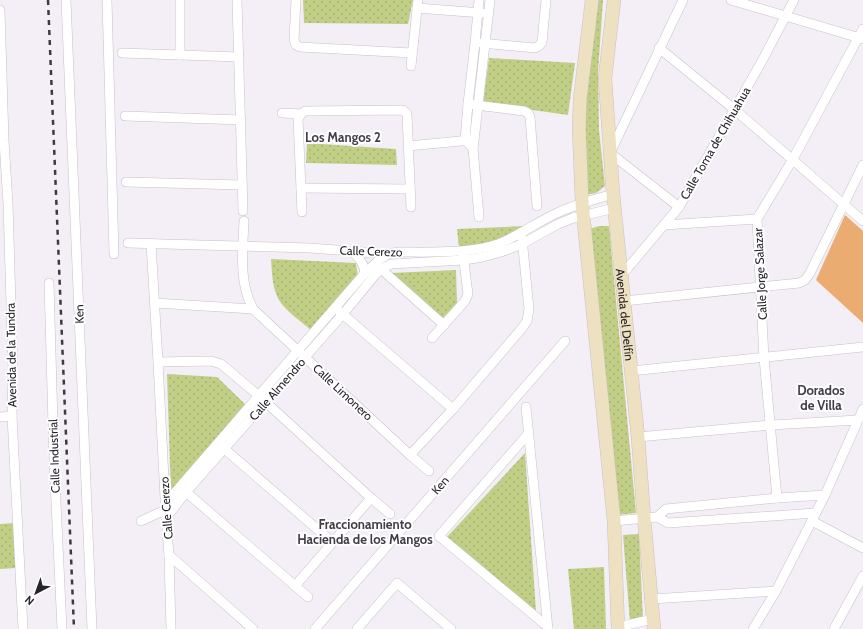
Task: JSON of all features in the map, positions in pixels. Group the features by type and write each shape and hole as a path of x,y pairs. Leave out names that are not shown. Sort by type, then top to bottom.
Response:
{"street":[{"name":"Ken","path":"66,0 92,629"},
{"path":"107,0 114,254"},
{"path":"180,0 180,55"},
{"path":"237,0 243,211"},
{"path":"296,0 294,40 296,45 300,47 412,53"},
{"path":"478,217 468,104 479,0"},
{"path":"471,143 478,105 490,0"},
{"path":"475,43 535,48 539,46 542,42 546,0"},
{"path":"592,0 580,99 579,128 582,210 614,521 618,628 654,624"},
{"name":"Avenida del Delfín","path":"614,0 605,78 613,194 621,276 638,436 650,517 654,624"},
{"path":"679,207 610,153 683,0"},
{"path":"730,0 784,16 862,35"},
{"name":"Calle Toma de Chihuahua","path":"621,276 679,207 762,61 784,16 794,0"},
{"path":"411,66 418,4 488,14"},
{"name":"Avenida de la Tundra","path":"0,10 4,204 10,276 13,370 12,416 23,629"},
{"name":"Calle Jorge Salazar","path":"776,498 771,425 764,358 757,219 793,159 862,35"},
{"path":"659,48 793,159 863,221"},
{"path":"122,53 239,57"},
{"path":"468,104 524,111 528,113 530,117 537,206"},
{"path":"302,212 298,119 305,111 403,110 407,114 411,208"},
{"path":"282,112 301,114"},
{"path":"125,116 241,120"},
{"path":"408,146 471,143"},
{"path":"624,301 799,283 805,280 810,273 863,165"},
{"path":"126,182 242,185"},
{"path":"301,188 410,189"},
{"path":"582,210 613,194"},
{"path":"582,210 615,208"},
{"name":"Calle Cerezo","path":"391,264 463,255 497,244 521,233 555,214 582,210"},
{"name":"Calle Cerezo","path":"128,243 243,245 389,254 397,252 483,257 522,244 558,224 573,218 582,210"},
{"path":"664,225 757,219"},
{"name":"Calle Limonero","path":"244,221 243,275 247,294 253,309 306,356 429,471"},
{"path":"410,454 453,409 526,321 529,309 521,233"},
{"name":"Calle Cerezo","path":"151,243 169,555 171,629"},
{"path":"352,251 361,261 365,273"},
{"name":"Calle Almendro","path":"262,399 298,350 335,307 378,260 389,254"},
{"path":"432,338 465,301 468,294 463,255"},
{"name":"Calle Almendro","path":"141,521 166,511 184,488 262,399 306,356 375,275 391,264"},
{"path":"382,269 444,325"},
{"path":"0,276 10,276"},
{"name":"Calle Industrial","path":"49,283 54,460 62,629"},
{"path":"155,303 253,309"},
{"path":"335,307 453,409"},
{"name":"Ken","path":"315,629 565,341"},
{"path":"631,372 863,346"},
{"path":"158,362 211,361 221,364 390,514"},
{"path":"526,407 548,628"},
{"path":"753,629 776,591 825,495 863,409"},
{"path":"0,417 12,416"},
{"path":"638,436 771,425 858,420"},
{"path":"528,434 439,536 548,628"},
{"path":"221,446 332,542"},
{"path":"184,488 308,597"},
{"name":"Calle Almendro","path":"166,511 184,488"},
{"path":"614,521 650,517 666,509 776,498 825,495"},
{"path":"295,586 371,498"},
{"path":"650,517 668,523 814,517 863,548"},
{"path":"169,555 253,629"},
{"path":"834,629 863,576"},
{"path":"356,629 397,583 451,629"},
{"path":"652,599 776,591"}],"green space":[{"path":"303,0 413,0 408,24 304,23"},
{"path":"596,0 603,0 598,72 599,130 605,186 596,193 586,195 585,101"},
{"path":"489,58 575,63 568,115 483,103"},
{"path":"307,143 396,149 397,165 306,163"},
{"path":"527,226 484,247 459,248 457,229"},
{"path":"599,226 609,226 636,513 617,515 589,229"},
{"path":"271,259 356,263 358,277 311,330 287,310 279,301 273,282"},
{"path":"456,270 457,303 443,318 392,273"},
{"path":"167,374 217,377 247,406 171,494"},
{"path":"525,453 536,611 446,538"},
{"path":"14,523 16,568 0,569 0,524"},
{"path":"639,534 643,620 630,622 623,535"},
{"path":"604,567 606,629 574,629 568,569"}],"building":[{"path":"845,215 863,231 863,323 816,280"}],"railway":[{"path":"48,0 74,629"}],"district":[{"name":"Los Mangos 2","path":"343,137"},
{"name":"Dorados de Villa","path":"821,398"},
{"name":"Fraccionamiento Hacienda de los Mangos","path":"365,532"}]}
